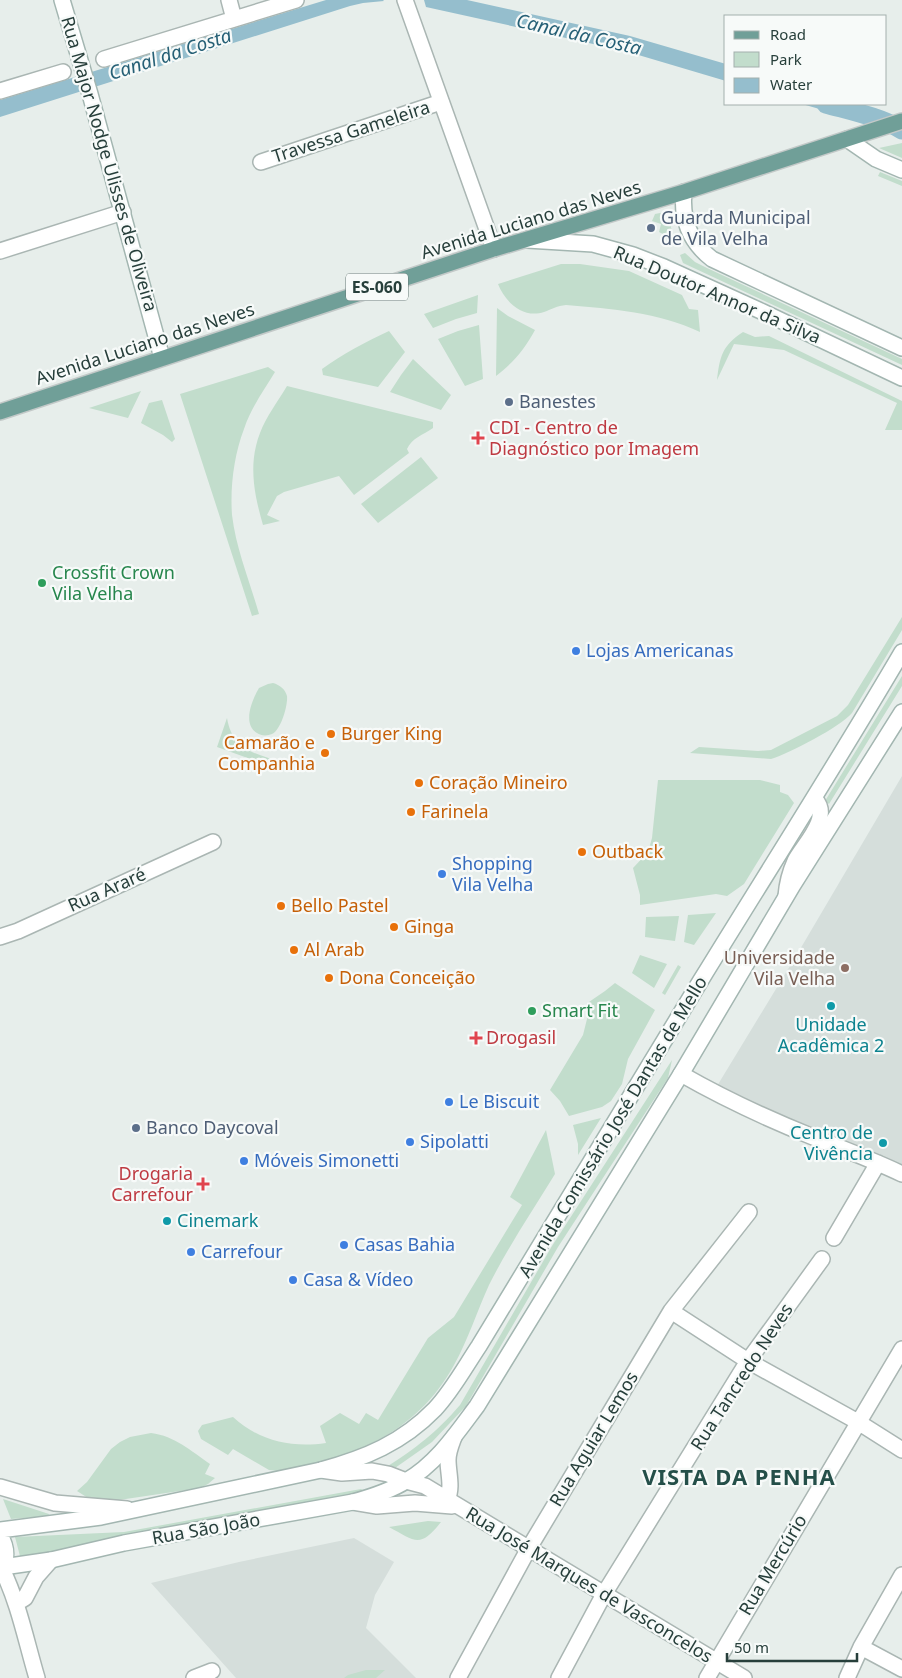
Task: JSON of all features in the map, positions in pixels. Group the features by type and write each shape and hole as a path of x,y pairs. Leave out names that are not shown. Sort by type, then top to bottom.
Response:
{"main road":[{"name":"Avenida Luciano das Neves","path":"0,412 494,249 684,192 902,122"}],"street":[{"name":"Rua Major Nodge Ulisses de Oliveira","path":"62,0 123,212 162,358"},
{"path":"229,0 234,19"},
{"path":"104,59 296,0"},
{"path":"405,0 494,249"},
{"path":"0,92 63,72"},
{"name":"Travessa Gameleira","path":"261,162 442,102"},
{"path":"847,139 876,159 902,170"},
{"name":"Rua Doutor Annor da Silva","path":"684,192 683,203 686,225 696,244 712,259 902,348"},
{"path":"0,251 123,212"},
{"name":"Rua Doutor Annor da Silva","path":"525,240 592,244 633,255 763,312 902,378"},
{"name":"Avenida Comissário José Dantas de Mello","path":"321,1470 369,1456 392,1442 418,1424 435,1409 450,1390 479,1346 769,870 815,799 902,652"},
{"name":"Avenida Comissário José Dantas de Mello","path":"406,1481 424,1469 454,1437 477,1406 681,1074 786,897 902,712"},
{"path":"786,897 794,863 819,822 821,812 819,804 815,799"},
{"name":"Rua Araré","path":"0,937 18,931 213,842"},
{"path":"681,1074 706,1088 811,1137 902,1174"},
{"path":"834,1238 878,1163"},
{"name":"Rua Aguiar Lemos","path":"458,1678 529,1548 671,1311 749,1212"},
{"name":"Rua Tancredo Neves","path":"560,1678 604,1594 748,1361 822,1259"},
{"path":"671,1311 748,1361 858,1422 902,1450"},
{"name":"Rua Mercúrio","path":"707,1678 902,1349"},
{"path":"453,1504 450,1494 448,1458 449,1448 454,1437"},
{"name":"Rua José Marques de Vasconcelos","path":"321,1470 342,1473 372,1471 425,1486 744,1678"},
{"name":"Rua São João","path":"0,1530 102,1517 321,1470"},
{"name":"Rua São João","path":"2,1570 124,1543 353,1502 386,1491 406,1481"},
{"path":"0,1486 55,1503 133,1510"},
{"name":"Rua José Marques de Vasconcelos","path":"353,1502 377,1506 415,1502 453,1504"},
{"path":"0,1534 6,1548 2,1570 17,1603 37,1678"},
{"path":"17,1603 25,1598 36,1578 51,1560"},
{"path":"847,1678 861,1647 902,1575"},
{"path":"861,1647 902,1670"},
{"path":"194,1678 212,1671"}],"shaded area":[{"name":"Universidade Vila Velha","path":"902,776 902,1168 714,1091"},
{"path":"354,1538 394,1562 375,1595 366,1628 416,1678 236,1678 151,1583 239,1562"}],"green space":[{"path":"902,143 902,158 879,148"},
{"path":"880,172 902,181 902,186 878,176"},
{"path":"665,212 668,214 673,236 664,239 665,235 659,232 661,224 652,221 655,214"},
{"path":"685,253 695,262 707,268 902,359 902,365 683,263 680,255"},
{"path":"561,264 580,264 629,271 682,295 689,309 698,310 700,332 668,320 634,312 600,308 566,305 536,314 529,313 510,303 498,284"},
{"path":"478,295 477,313 433,328 424,314"},
{"path":"497,308 535,330 518,355 496,376"},
{"path":"479,325 483,379 465,386 438,339"},
{"path":"389,331 405,352 378,387 323,375 322,369 354,348"},
{"path":"743,332 755,337 769,336 902,401 902,430 885,430 897,403 784,350 734,344 717,380 723,352"},
{"path":"413,359 451,395 441,410 390,392"},
{"path":"268,367 275,372 247,421 235,460 232,482 234,528 259,614 252,616 180,394"},
{"path":"287,386 433,422 433,428 412,442 407,449 409,453 354,495 339,476 284,492 277,496 267,515 280,521 263,525 255,490 254,456 260,433"},
{"path":"141,391 128,418 89,408"},
{"path":"162,400 175,439 172,442 141,423 149,403"},
{"path":"421,457 438,478 378,523 361,504"},
{"path":"902,617 902,630 852,713 837,725 802,746 771,759 690,753 699,747 758,751 771,750 837,716 848,705"},
{"path":"902,676 902,686 829,804 825,801"},
{"path":"273,683 285,691 287,696 286,705 281,723 275,732 270,735 262,735 252,729 249,718 250,712 259,688"},
{"path":"227,718 229,727 237,741 248,750 271,759 270,766 217,747"},
{"path":"658,780 760,780 780,785 780,792 788,795 794,803 744,884 727,896 716,894 640,905 640,895 633,868 648,852 652,838"},
{"path":"716,913 694,945 684,942 688,915"},
{"path":"679,916 675,941 645,937 646,917"},
{"path":"640,955 667,964 654,988 632,973"},
{"path":"678,965 681,967 665,995 662,993"},
{"path":"615,983 655,1010 628,1059 622,1084 611,1101 602,1107 569,1116 560,1101 550,1090 583,1035 587,1019 586,1004"},
{"path":"672,1060 668,1078 558,1247 466,1406 432,1442 395,1468 385,1468 425,1440 460,1405 552,1246"},
{"path":"601,1118 578,1155 578,1144 573,1125"},
{"path":"546,1130 555,1174 496,1271 454,1365 439,1389 421,1409 402,1425 380,1439 357,1450 306,1466 279,1471 269,1470 233,1449 228,1455 201,1439 198,1431 202,1425 233,1417 254,1432 265,1437 276,1441 300,1444 326,1443 320,1426 340,1413 359,1424 366,1413 378,1420 428,1338 454,1317 522,1205 510,1197"},
{"path":"151,1433 168,1437 189,1449 210,1464 205,1474 215,1478 200,1488 119,1500 103,1501 88,1498 77,1491 87,1482 111,1449 130,1437"},
{"path":"361,1489 366,1492 339,1500 21,1560 15,1537 124,1532"},
{"path":"3,1499 49,1514 48,1516 11,1519"},
{"path":"428,1521 441,1522 428,1536 417,1540 411,1539 389,1527"},
{"path":"366,1670 385,1670 376,1678 344,1678 348,1675"}],"water":[{"path":"326,0 384,1 350,6 0,117 0,100"},
{"path":"424,0 467,0 630,36 724,63 724,80 625,51 426,7"},
{"path":"806,105 862,105 865,108 880,113 858,120"}],"waterway":[{"name":"Canal da Costa","path":"830,105 875,118 902,130"}],"place":[{"name":"Guarda Municipal de Vila Velha","path":"651,228"},
{"name":"Banestes","path":"509,402"},
{"name":"CDI - Centro de Diagnóstico por Imagem","path":"478,438"},
{"name":"Crossfit Crown Vila Velha","path":"42,583"},
{"name":"Lojas Americanas","path":"576,651"},
{"name":"Burger King","path":"331,734"},
{"name":"Camarão e Companhia","path":"325,753"},
{"name":"Coração Mineiro","path":"419,783"},
{"name":"Farinela","path":"411,812"},
{"name":"Outback","path":"582,852"},
{"name":"Shopping Vila Velha","path":"442,874"},
{"name":"Bello Pastel","path":"281,906"},
{"name":"Ginga","path":"394,927"},
{"name":"Al Arab","path":"294,950"},
{"name":"Universidade Vila Velha","path":"845,968"},
{"name":"Dona Conceição","path":"329,978"},
{"name":"Unidade Acadêmica 2","path":"831,1006"},
{"name":"Smart Fit","path":"532,1011"},
{"name":"Drogasil","path":"476,1038"},
{"name":"Le Biscuit","path":"449,1102"},
{"name":"Banco Daycoval","path":"136,1128"},
{"name":"Sipolatti","path":"410,1142"},
{"name":"Centro de Vivência","path":"883,1143"},
{"name":"Móveis Simonetti","path":"244,1161"},
{"name":"Drogaria Carrefour","path":"203,1184"},
{"name":"Cinemark","path":"167,1221"},
{"name":"Casas Bahia","path":"344,1245"},
{"name":"Carrefour","path":"191,1252"},
{"name":"Casa & Vídeo","path":"293,1280"}],"district":[{"name":"VISTA DA PENHA","path":"739,1477"}]}
